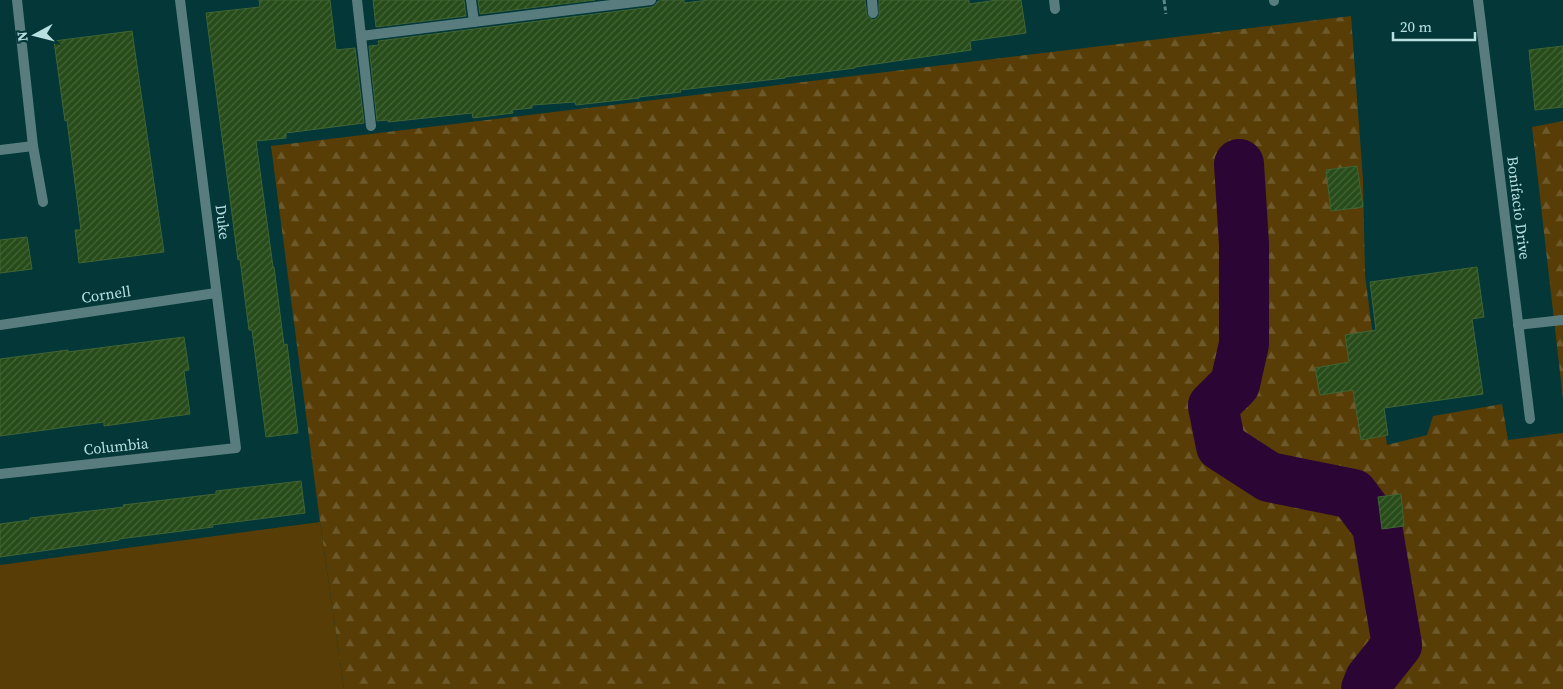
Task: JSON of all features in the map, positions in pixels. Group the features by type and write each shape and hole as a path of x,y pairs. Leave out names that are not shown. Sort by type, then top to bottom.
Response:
{"street":[{"path":"17,0 33,146 42,202"},
{"name":"Duke","path":"180,0 236,448"},
{"path":"357,0 371,126"},
{"path":"471,0 474,22"},
{"path":"361,36 474,22 574,5 651,0"},
{"path":"872,0 873,13"},
{"name":"Bonifacio Drive","path":"1478,0 1530,419"},
{"path":"0,150 33,146"},
{"name":"Cornell","path":"0,325 216,293"},
{"path":"1518,325 1563,320"},
{"name":"Columbia","path":"0,474 236,448"}],"path":[{"path":"1164,0 1166,14"}],"green space":[{"path":"1351,16 1363,180 1365,275 1387,445 1427,435 1433,416 1502,404 1508,440 1563,433 1563,689 344,689 320,522 271,146"},
{"path":"1563,121 1563,399 1532,127"},
{"path":"320,522 344,689 0,689 0,565"}],"building":[{"path":"259,0 330,0 336,50 355,48 364,123 286,133 286,138 256,141 284,345 287,344 298,433 266,437 252,330 249,330 240,259 238,260 206,13 260,7"},
{"path":"373,0 464,0 466,16 376,27"},
{"path":"478,0 595,0 480,14"},
{"path":"684,0 684,3 709,0 865,0 867,16 873,20 879,16 879,0 969,0 969,4 997,0 1021,0 1026,33 970,41 971,50 785,78 680,90 681,92 639,98 576,105 575,102 532,105 532,108 512,110 513,113 473,118 472,113 388,122 388,120 377,121 369,46 379,45 378,41 652,7 658,1"},
{"path":"132,31 164,252 79,263 75,230 81,230 67,120 65,121 54,41"},
{"path":"1563,46 1563,107 1535,110 1529,50"},
{"path":"1357,166 1363,207 1331,211 1326,170"},
{"path":"27,237 32,269 0,273 0,240"},
{"path":"1477,267 1484,317 1472,319 1483,394 1384,408 1388,435 1361,440 1353,390 1320,395 1315,368 1349,362 1345,335 1376,330 1370,282"},
{"path":"184,337 189,370 184,371 190,414 104,426 104,422 0,436 0,359"},
{"path":"301,481 305,513 0,557 0,524 30,520 30,518 124,507 123,505 216,494 216,491"},
{"path":"1401,494 1404,526 1382,529 1378,497"}],"waterway":[{"path":"1239,164 1244,244 1244,344 1235,384 1213,406 1221,446 1269,477 1353,494 1377,526 1397,645 1370,679 1366,689"}]}
